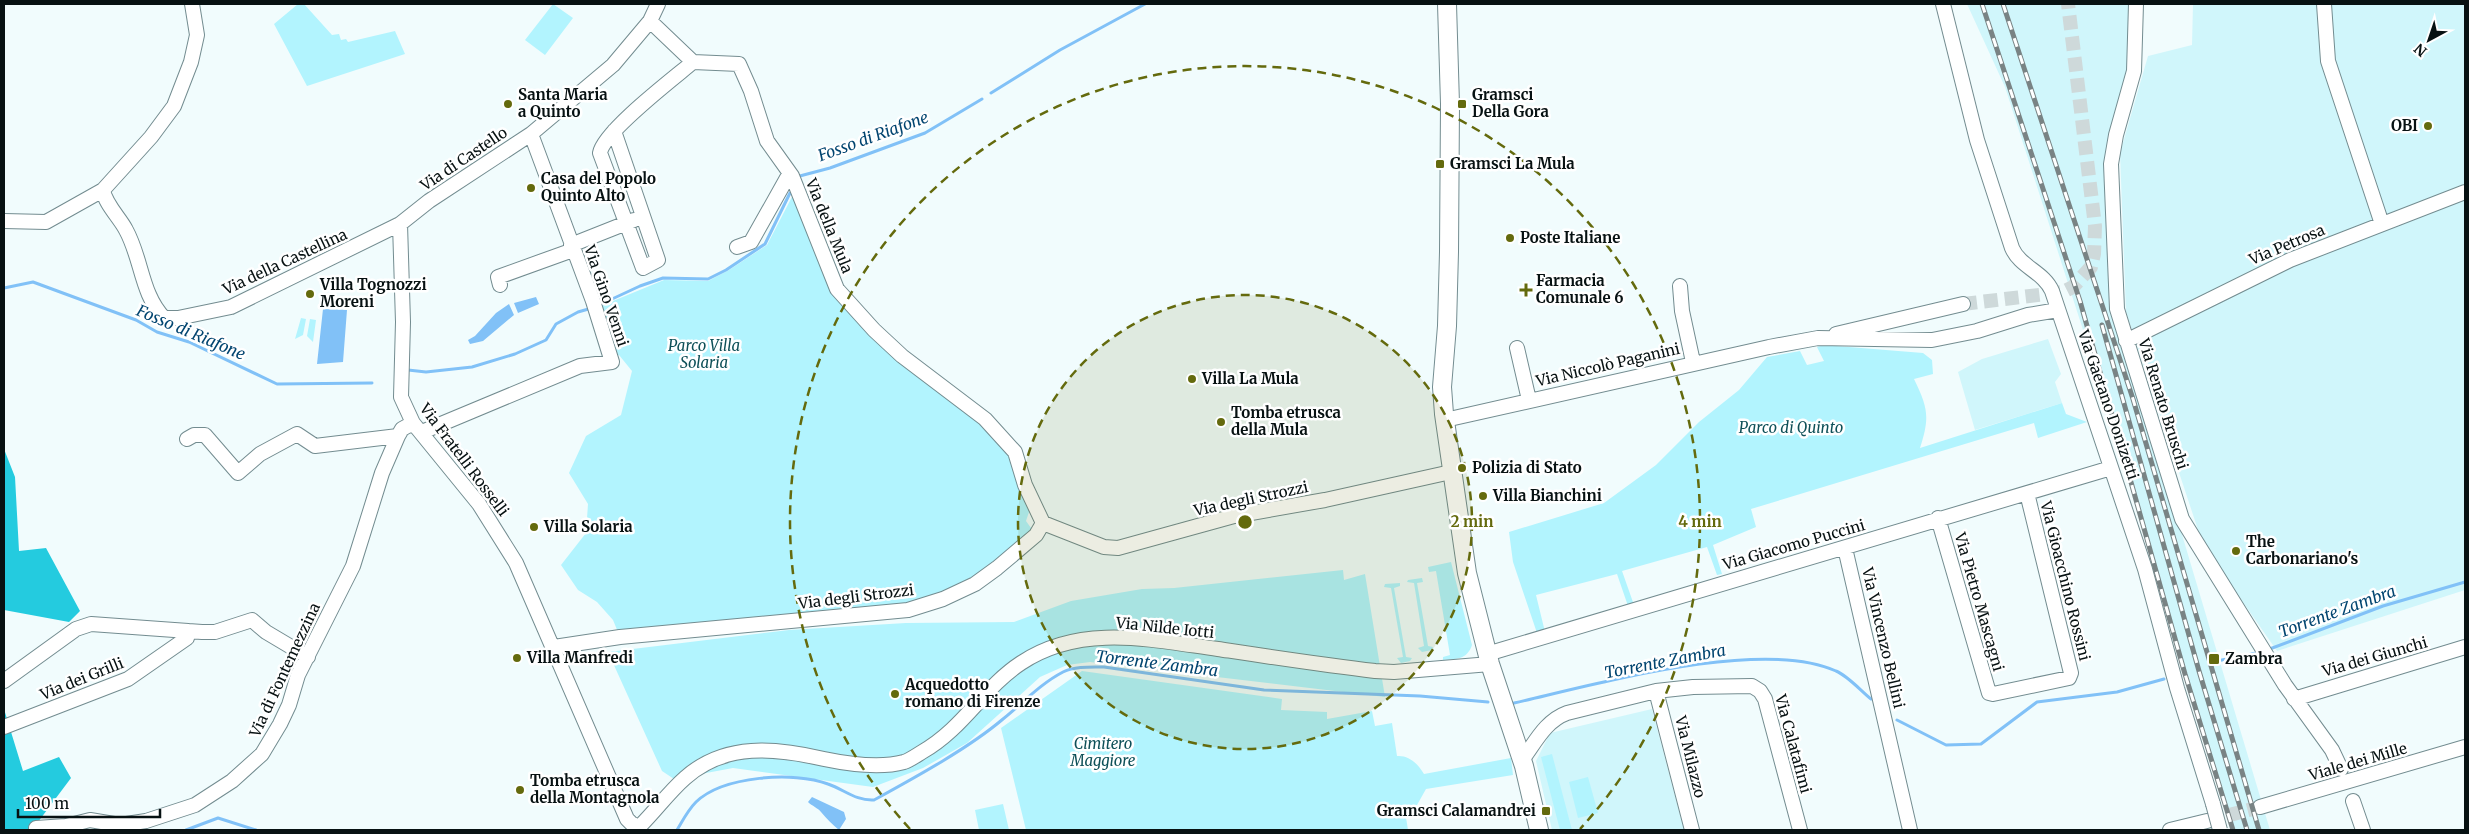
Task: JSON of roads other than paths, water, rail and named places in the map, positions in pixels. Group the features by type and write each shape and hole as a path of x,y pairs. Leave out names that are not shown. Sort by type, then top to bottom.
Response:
{"main road":[{"path":"1447,4 1450,104 1448,326 1442,392 1445,420 1467,573 1488,659 1522,760 1539,830"}],"street":[{"path":"4,222 46,222 103,190 151,137 174,106 191,62 197,35 192,4"},
{"path":"614,131 658,260 642,268 600,153 601,146 614,131 692,62 650,21 658,4"},
{"name":"Via Gaetano Donizetti","path":"1943,4 1966,102 1984,165 2014,252 2021,261 2048,282 2058,310 2145,569 2177,688 2220,830"},
{"name":"Via Renato Bruschi","path":"2136,4 2136,60 2116,135 2112,164 2114,275 2117,309 2182,519 2294,698 2332,750 2341,769"},
{"path":"2324,4 2328,61 2382,224"},
{"name":"Via di Castello","path":"413,214 478,167 476,164 480,160 533,127 574,91 578,89 582,91 613,66 650,21"},
{"name":"Via della Mula","path":"692,62 739,64 751,91 767,141 792,176 837,289 874,330 902,356 985,419 1015,452 1025,486 1043,523"},
{"name":"Via Gino Venni","path":"418,427 580,366 612,362 572,248 533,127"},
{"path":"737,247 751,242 788,178 792,176"},
{"name":"Via della Castellina","path":"103,190 130,238 146,288 155,309 164,318 178,318 231,307 400,224 413,214"},
{"name":"Via Petrosa","path":"2126,341 2290,260 2465,192"},
{"path":"499,278 626,224 641,212"},
{"name":"Via Fratelli Rosselli","path":"400,224 403,322 401,397 418,427 479,504 516,563 624,809 636,829"},
{"name":"Via Niccolò Paganini","path":"1680,286 1682,311 1693,362"},
{"path":"1818,338 1963,304"},
{"name":"Via Niccolò Paganini","path":"1445,420 1693,362 1818,338 1932,340 1984,329 2032,314 2058,310"},
{"name":"Via Niccolò Paganini","path":"1517,348 1530,400"},
{"name":"Via di Fontemezzina","path":"36,828 66,826 90,820 120,825 147,826 195,805 232,781 262,754 272,741 286,711 298,675 353,566 382,474 398,436 402,429 418,427"},
{"path":"187,439 194,435 205,435 238,473 260,454 297,434 315,446 398,436"},
{"name":"Via Giacomo Puccini","path":"1488,659 1938,518 2111,468"},
{"name":"Via degli Strozzi","path":"554,647 620,637 908,610 943,599 974,584 998,568 1036,534 1043,523 1104,547 1114,549 1234,516 1325,500 1451,472"},
{"name":"Via Gioacchino Rossini","path":"1990,694 2071,676 2027,492"},
{"name":"Via Pietro Mascagni","path":"1938,518 1990,694"},
{"name":"Via Vincenzo Bellini","path":"1845,548 1910,830"},
{"path":"4,681 76,629 91,624 215,632 252,620 266,632 308,657"},
{"name":"Via dei Grilli","path":"4,727 128,679 187,638 188,631"},
{"name":"Via Nilde Iotti","path":"636,829 683,779 701,766 729,754 754,750 779,750 863,764 904,762 936,744 954,730 1002,679 1021,663 1049,648 1079,640 1132,637 1344,668 1394,672 1488,659"},
{"name":"Via dei Giunchi","path":"2294,698 2465,647"},
{"name":"Via Calatafimi","path":"1522,760 1544,729 1560,716 1656,692 1746,685 1760,691 1765,699 1800,830"},
{"name":"Via Milazzo","path":"1656,692 1692,830"},
{"name":"Viale dei Mille","path":"2260,807 2465,747"},
{"path":"2353,801 2363,830"},
{"path":"2170,830 2207,821"}],"waterway":[{"name":"Fosso di Riafone","path":"991,93 1060,50 1145,4"},
{"name":"Fosso di Riafone","path":"796,177 830,168 925,133 982,99"},
{"name":"Fosso di Riafone","path":"597,306 640,286 663,278 708,279 726,270 765,244 790,193"},
{"name":"Fosso di Riafone","path":"4,288 33,282 136,320 157,332 189,342 277,384 372,383"},
{"name":"Fosso di Riafone","path":"408,370 426,372 472,367 515,354 546,340 556,324 578,312 592,308"},
{"name":"Torrente Zambra","path":"2267,650 2383,606 2465,582"},
{"name":"Torrente Zambra","path":"2217,661 2261,652"},
{"name":"Torrente Zambra","path":"1514,703 1631,676 1722,661 1766,659 1804,662 1836,671 1850,680 1871,699"},
{"name":"Torrente Zambra","path":"677,830 693,805 708,793 723,786 759,778 778,777 814,780 834,786 856,797 874,800 974,741 1055,677 1068,670 1078,668 1104,667 1264,690 1420,696 1488,702"},
{"name":"Torrente Zambra","path":"1897,720 1946,745 1981,744 2037,702 2117,692 2164,679"},
{"name":"Torrente Zambra","path":"186,830 218,818 256,830"}],"tunnel":[{"path":"1963,304 2063,292 2073,287 2091,267 2094,254 2095,226 2068,4"},
{"path":"2207,821 2260,807"}],"railway":[{"path":"1982,4 2080,301 2185,674 2233,830"},
{"path":"2003,4 2133,399 2259,830"},
{"path":"2102,325 2199,671 2247,830"}],"place":[{"name":"Santa Maria a Quinto","path":"508,104"},
{"name":"Gramsci Della Gora","path":"1462,104"},
{"name":"OBI","path":"2428,126"},
{"name":"Gramsci La Mula","path":"1440,164"},
{"name":"Casa del Popolo Quinto Alto","path":"531,188"},
{"name":"Poste Italiane","path":"1510,238"},
{"name":"Farmacia Comunale 6","path":"1526,290"},
{"name":"Villa Tognozzi Moreni","path":"310,294"},
{"name":"Villa La Mula","path":"1192,379"},
{"name":"Tomba etrusca della Mula","path":"1221,422"},
{"name":"Polizia di Stato","path":"1462,468"},
{"name":"Villa Bianchini","path":"1483,496"},
{"name":"Villa Solaria","path":"534,527"},
{"name":"The Carbonariano's","path":"2236,551"},
{"name":"Villa Manfredi","path":"517,658"},
{"name":"Zambra","path":"2214,659"},
{"name":"Acquedotto romano di Firenze","path":"895,694"},
{"name":"Tomba etrusca della Montagnola","path":"520,790"},
{"name":"Gramsci Calamandrei","path":"1546,811"}],"park label":[{"name":"Parco Villa Solaria","path":"704,354"},
{"name":"Parco di Quinto","path":"1791,428"},
{"name":"Cimitero Maggiore","path":"1103,752"}]}
